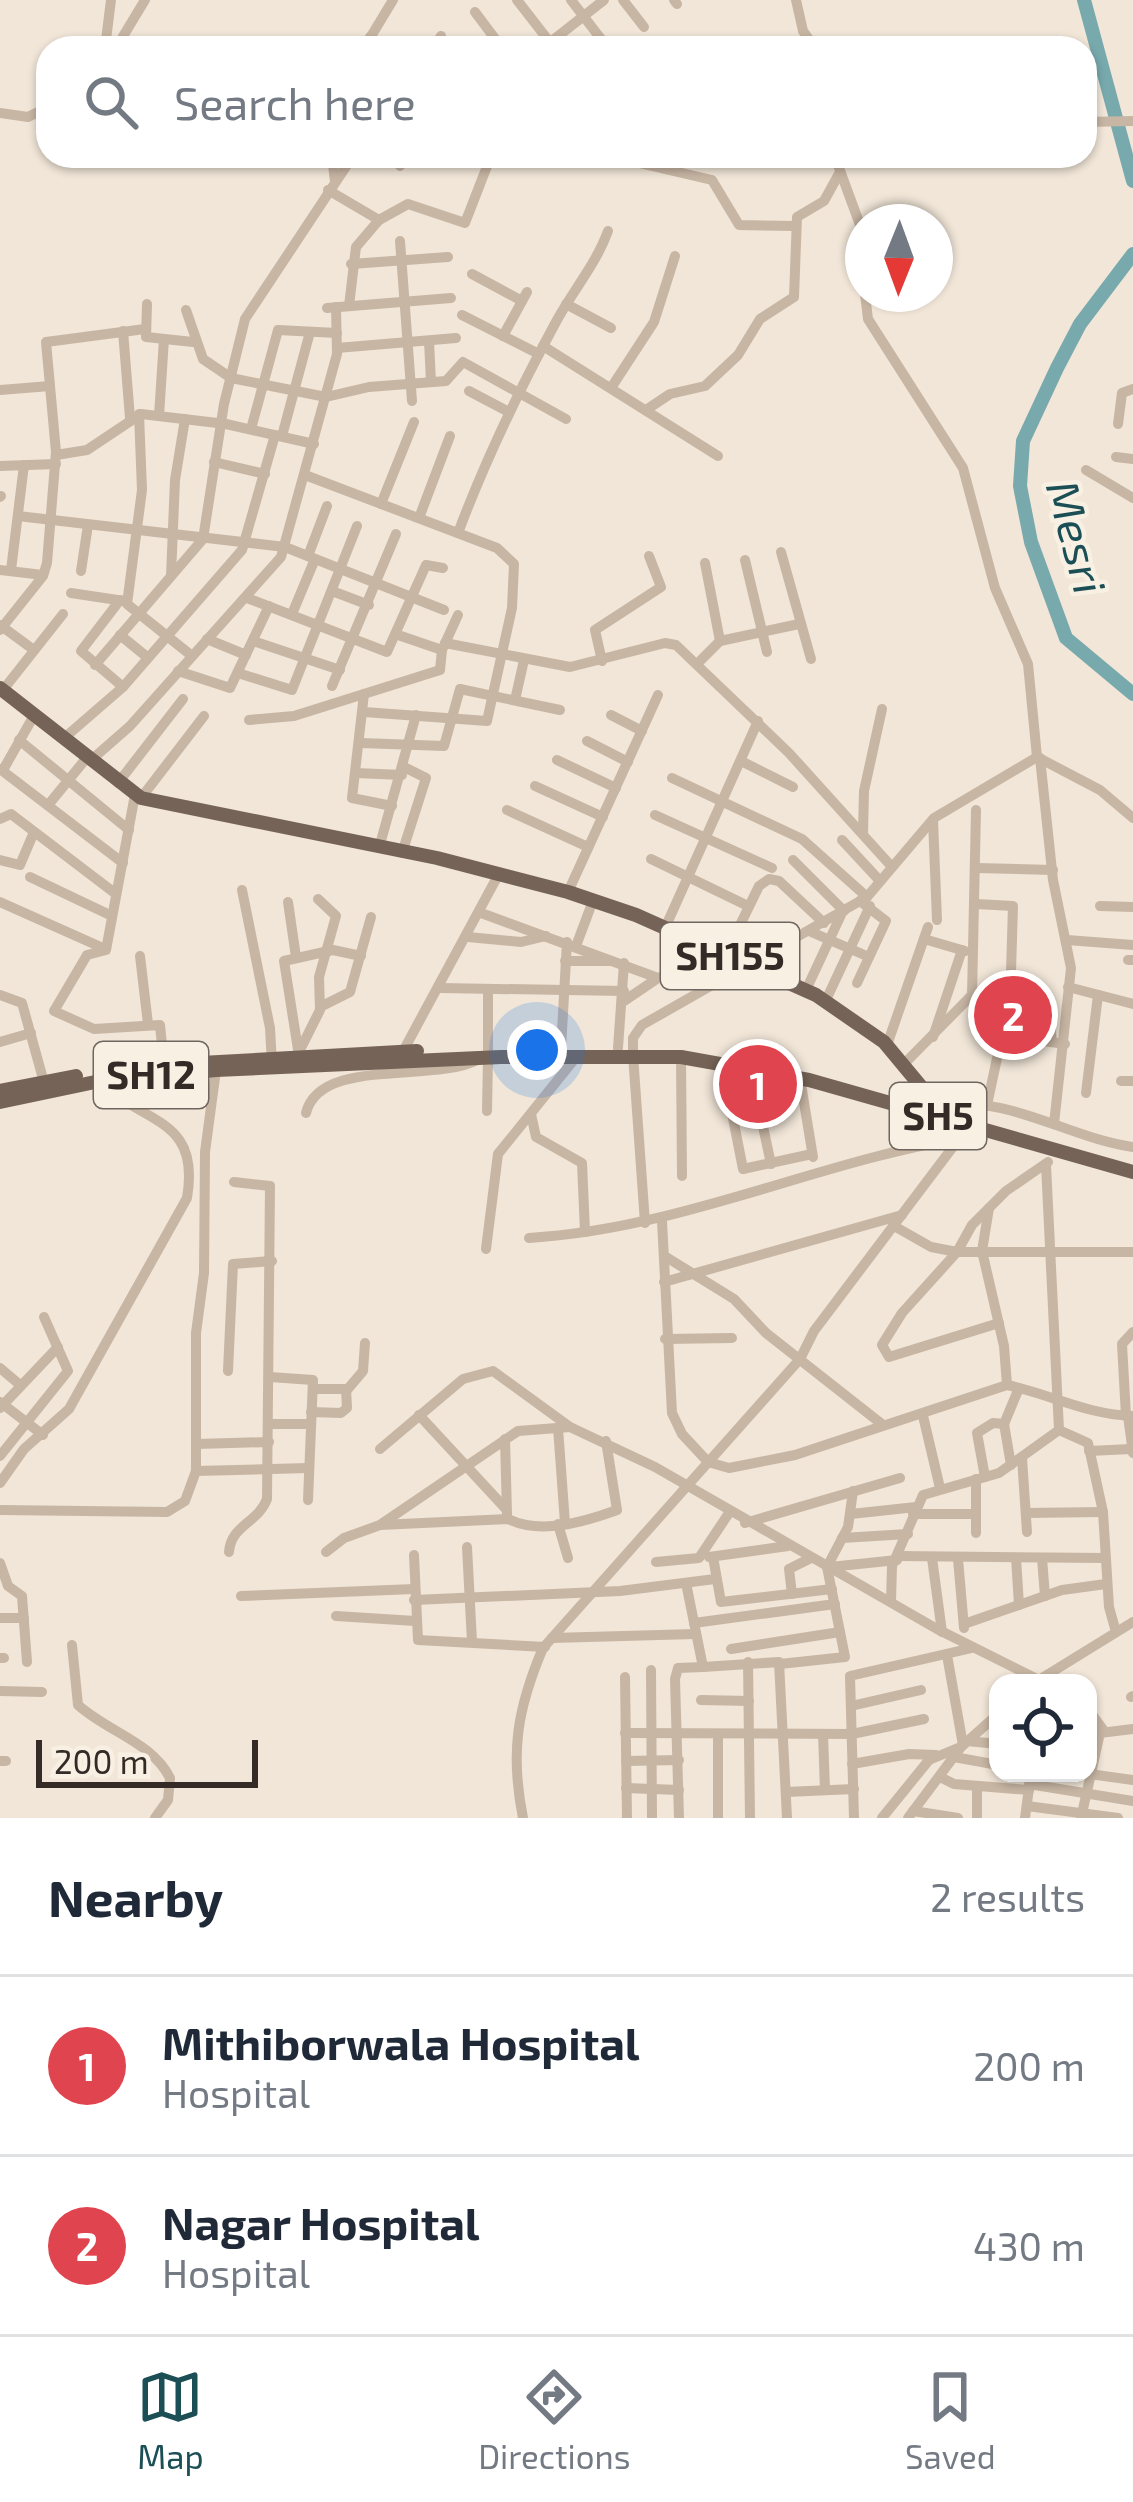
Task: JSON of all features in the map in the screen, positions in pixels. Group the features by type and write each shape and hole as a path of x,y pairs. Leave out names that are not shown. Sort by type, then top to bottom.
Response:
{"main road":[{"name":"SH155","path":"1,693 138,799 284,837 445,862 568,892 665,928 719,955"},
{"name":"SH155","path":"1,693 138,799 402,854"},
{"name":"SH155","path":"467,868 591,906 826,1000 887,1045 939,1111"},
{"name":"SH155","path":"741,964 857,1025 939,1111"},
{"path":"301,1059 562,1049 764,1060 939,1111 968,1127 1133,1162"},
{"name":"SH5","path":"434,1059 578,1056 628,1050 741,1064 939,1111"},
{"name":"SH12","path":"0,1102 45,1085 301,1059 361,1063 401,1056 434,1059"},
{"path":"0,1091 164,1065 272,1062"},
{"name":"SH5","path":"968,1127 1133,1172"}],"street":[{"path":"106,36 111,0"},
{"path":"123,36 145,0"},
{"path":"371,36 393,0"},
{"path":"517,0 542,36"},
{"path":"572,0 599,36"},
{"path":"560,36 604,0"},
{"path":"623,0 644,27"},
{"path":"796,0 807,36"},
{"path":"475,12 493,36"},
{"path":"0,113 36,112"},
{"path":"1097,122 1133,121"},
{"path":"332,168 332,186"},
{"path":"95,665 203,539 220,423 245,319 345,168"},
{"path":"49,804 81,756 130,726 247,598 285,547 337,348 337,307 359,242 380,220 408,204 465,223 486,168"},
{"path":"660,168 712,180 739,225 795,226"},
{"path":"834,168 834,183 846,204"},
{"path":"646,410 670,394 705,386 738,355 760,319 794,297 799,214 834,183"},
{"path":"332,186 380,220"},
{"path":"458,533 507,411 566,304 598,259 608,231"},
{"path":"400,241 412,401"},
{"path":"611,388 654,322 675,256"},
{"path":"351,264 448,257"},
{"path":"472,274 524,297 503,336"},
{"path":"337,307 451,298"},
{"path":"147,304 146,337 193,341"},
{"path":"566,304 611,328"},
{"path":"186,310 193,341 206,364 231,377 326,397 448,380 463,362 566,419"},
{"path":"867,312 963,468 995,588 1028,664 1053,870 1067,940 1068,986 1058,1043 1054,1124"},
{"path":"462,315 611,388 718,456"},
{"path":"34,650 1,627 43,575 52,520 56,460 47,340 145,329"},
{"path":"251,429 278,330 337,333"},
{"path":"123,687 95,665 82,647 123,601 142,490 124,331"},
{"path":"62,739 123,687 246,543 310,332"},
{"path":"337,348 456,338"},
{"path":"159,416 164,339"},
{"path":"429,340 431,382"},
{"path":"0,390 50,386"},
{"path":"1124,418 1122,393 1133,389"},
{"path":"470,392 507,411"},
{"path":"0,466 56,460 87,450 135,416 220,423 314,444"},
{"path":"171,577 170,535 185,419"},
{"path":"381,504 414,422"},
{"path":"419,518 450,436"},
{"path":"1116,457 1133,459"},
{"path":"214,462 265,475"},
{"path":"24,465 14,551 6,570 43,575"},
{"path":"1086,470 1133,498"},
{"path":"305,475 497,548 514,564 503,657 485,723 364,712"},
{"path":"292,614 327,506"},
{"path":"18,516 285,547 444,610"},
{"path":"81,571 88,525"},
{"path":"238,674 289,691 357,526"},
{"path":"332,686 356,639 396,534"},
{"path":"0,548 14,551"},
{"path":"782,552 811,659"},
{"path":"602,661 595,630 661,587 649,556"},
{"path":"745,560 767,652"},
{"path":"705,563 721,641"},
{"path":"247,598 387,652 426,565 443,568"},
{"path":"332,591 369,605"},
{"path":"71,592 123,601 192,656"},
{"path":"178,671 227,690 269,606"},
{"path":"1,693 63,614"},
{"path":"249,720 279,719 440,670 443,646 458,615"},
{"path":"701,668 721,641 799,625"},
{"path":"120,635 147,658"},
{"path":"398,635 570,667 665,643 676,645 758,721 892,867"},
{"path":"207,639 247,655"},
{"path":"253,640 340,670"},
{"path":"515,700 524,660"},
{"path":"362,743 444,746 460,689 560,710"},
{"path":"364,694 353,800 392,806"},
{"path":"568,892 658,695"},
{"path":"118,783 183,699"},
{"path":"863,834 864,796 882,709"},
{"path":"379,848 416,715"},
{"path":"611,715 642,731"},
{"path":"106,949 138,799 204,716"},
{"path":"32,719 1,769 123,863"},
{"path":"665,928 758,721"},
{"path":"19,740 130,830"},
{"path":"587,741 628,762"},
{"path":"1038,758 1100,790 1133,818"},
{"path":"826,1000 866,902 933,820 1038,758"},
{"path":"557,760 616,788"},
{"path":"742,763 793,787"},
{"path":"356,773 403,771 426,778 402,854"},
{"path":"672,778 802,839 886,921 857,983"},
{"path":"535,786 603,817"},
{"path":"933,1037 968,951 976,904 976,809"},
{"path":"507,810 588,848"},
{"path":"4,813 116,894"},
{"path":"656,815 772,868"},
{"path":"887,1045 930,929 933,820"},
{"path":"0,860 20,865 34,832"},
{"path":"842,840 880,881"},
{"path":"82,869 101,845"},
{"path":"651,859 748,906"},
{"path":"793,860 843,911"},
{"path":"976,868 1053,870"},
{"path":"30,877 112,916"},
{"path":"401,1056 496,879"},
{"path":"440,988 624,996 719,955 759,886 772,879 824,922"},
{"path":"242,890 272,1062"},
{"path":"301,1059 320,1007 319,977 336,912 318,899"},
{"path":"0,902 106,949"},
{"path":"288,902 296,957"},
{"path":"628,1050 642,1025 741,964 866,902"},
{"path":"976,904 1013,906 1010,1004"},
{"path":"562,1049 565,961 591,906"},
{"path":"1100,906 1133,907"},
{"path":"806,990 843,911"},
{"path":"481,913 658,978"},
{"path":"320,1007 346,997 371,917"},
{"path":"930,929 968,951"},
{"path":"809,932 869,957"},
{"path":"468,938 520,942 549,935"},
{"path":"1067,940 1133,945"},
{"path":"106,949 87,955 55,1014 94,1029 160,1027 164,1065"},
{"path":"301,1059 284,964 327,950 361,956"},
{"path":"904,1064 972,995 968,951"},
{"path":"140,956 148,1024"},
{"path":"565,961 619,962"},
{"path":"619,962 645,1223"},
{"path":"1068,986 1133,1004"},
{"path":"487,1111 488,991"},
{"path":"0,995 20,1000 45,1085"},
{"path":"1086,1093 1098,995"},
{"path":"987,1106 998,1051 1020,1050 1028,1040 1031,1016 1047,1013 1058,1043"},
{"path":"0,1042 31,1033"},
{"path":"1028,1040 1058,1043"},
{"path":"306,1113 314,1095 333,1082 456,1070 485,1055"},
{"path":"486,1249 496,1159 578,1056"},
{"path":"682,1057 682,1176"},
{"path":"741,1064 738,1097 730,1103 741,1168 812,1154"},
{"path":"0,1510 167,1512 185,1501 196,1472 196,1333 204,1273 205,1152 216,1070"},
{"path":"800,1078 815,1172"},
{"path":"0,1484 24,1449 43,1435 81,1389 150,1260 177,1223 189,1186 190,1162 173,1130 100,1081"},
{"path":"738,1097 758,1102 771,1164"},
{"path":"939,1111 987,1106 1133,1147"},
{"path":"531,1114 536,1137 582,1163 584,1232"},
{"path":"529,1238 662,1221 968,1127"},
{"path":"523,1818 513,1765 526,1689 548,1643 800,1359 814,1331 968,1127"},
{"path":"999,1323 890,1358 882,1345 902,1313 989,1208 1046,1165 1055,1149"},
{"path":"1046,1165 1059,1430"},
{"path":"757,1167 760,1190"},
{"path":"229,1552 233,1534 264,1507 272,1261 269,1186 234,1182"},
{"path":"989,1208 982,1251 1013,1386 1004,1424 1016,1461 1028,1532"},
{"path":"662,1221 672,1413 682,1434 708,1462 729,1468 795,1456 1013,1386 1129,1416"},
{"path":"898,1221 932,1247 957,1252 1133,1252"},
{"path":"664,1282 898,1221"},
{"path":"666,1257 734,1299 883,1425"},
{"path":"228,1372 233,1264 272,1261"},
{"path":"0,1456 68,1371 44,1317"},
{"path":"1089,1451 1132,1451 1122,1344 1133,1332"},
{"path":"665,1339 732,1338"},
{"path":"269,1424 344,1412 347,1390 363,1371 365,1342"},
{"path":"43,1435 1,1405 58,1347"},
{"path":"0,1368 19,1384"},
{"path":"380,1449 483,1370 504,1376 564,1427 606,1442 1023,1674"},
{"path":"270,1377 309,1377 314,1389 308,1500"},
{"path":"314,1389 347,1390"},
{"path":"419,1415 523,1526 562,1524 617,1510 606,1442"},
{"path":"923,1416 940,1487"},
{"path":"976,1533 977,1433 993,1423 1004,1424"},
{"path":"380,1525 518,1431 564,1427"},
{"path":"564,1427 562,1524 568,1558"},
{"path":"1059,1430 1087,1440 1103,1512 1106,1584 1116,1632"},
{"path":"891,1601 898,1558 923,1495 980,1478 1016,1461 1059,1430"},
{"path":"505,1439 507,1514"},
{"path":"197,1444 269,1442"},
{"path":"196,1472 308,1468"},
{"path":"746,1523 901,1478"},
{"path":"679,1818 678,1668 845,1657 826,1567 851,1514 853,1491"},
{"path":"851,1514 915,1510 976,1514"},
{"path":"1026,1514 1103,1512"},
{"path":"728,1513 706,1557 721,1602 832,1589"},
{"path":"326,1552 344,1538 380,1525 507,1514"},
{"path":"842,1538 908,1534"},
{"path":"656,1562 788,1546"},
{"path":"467,1547 472,1642"},
{"path":"414,1555 418,1640 548,1643 695,1629 835,1604"},
{"path":"792,1594 789,1569 811,1558"},
{"path":"826,1567 898,1558 1105,1558"},
{"path":"932,1558 942,1632"},
{"path":"1016,1558 1019,1605"},
{"path":"1042,1558 1045,1596"},
{"path":"958,1559 969,1646"},
{"path":"0,1563 8,1586 21,1594 27,1662"},
{"path":"241,1596 414,1594 472,1599 715,1579"},
{"path":"686,1583 703,1667"},
{"path":"964,1624 1045,1596 1106,1584"},
{"path":"336,1616 415,1621"},
{"path":"0,1618 24,1618"},
{"path":"1051,1674 1133,1622"},
{"path":"731,1649 840,1632"},
{"path":"72,1645 78,1705 100,1725 150,1750 170,1778 168,1800 155,1818"},
{"path":"854,1818 848,1678 969,1646"},
{"path":"946,1655 961,1748"},
{"path":"748,1662 750,1818"},
{"path":"780,1664 787,1818"},
{"path":"651,1670 652,1818"},
{"path":"625,1677 627,1818"},
{"path":"851,1706 921,1690"},
{"path":"0,1691 42,1692"},
{"path":"701,1700 749,1701"},
{"path":"625,1733 852,1734 925,1719"},
{"path":"958,1818 918,1815 961,1748 989,1722"},
{"path":"1097,1735 1133,1730"},
{"path":"823,1735 825,1790"},
{"path":"718,1737 718,1818"},
{"path":"882,1818 929,1760 961,1748 989,1745"},
{"path":"961,1748 989,1761"},
{"path":"852,1764 909,1754 939,1756"},
{"path":"626,1761 679,1760"},
{"path":"1097,1775 1133,1780"},
{"path":"940,1777 976,1786 1030,1782 1133,1801"},
{"path":"1030,1782 1026,1812 1118,1818"},
{"path":"1081,1816 1086,1782"},
{"path":"976,1786 976,1818"},
{"path":"626,1788 679,1790"},
{"path":"786,1792 854,1789"}],"waterway":[{"name":"Mesri","path":"1084,0 1094,36"},
{"name":"Mesri","path":"1097,48 1133,181"},
{"name":"Mesri","path":"1133,254 1080,324 1057,368 1023,441 1020,486 1031,542 1066,638 1133,694"}],"place":[{"name":"Nagar Hospital","path":"1013,1015"},
{"name":"Mithiborwala Hospital","path":"758,1084"}]}
